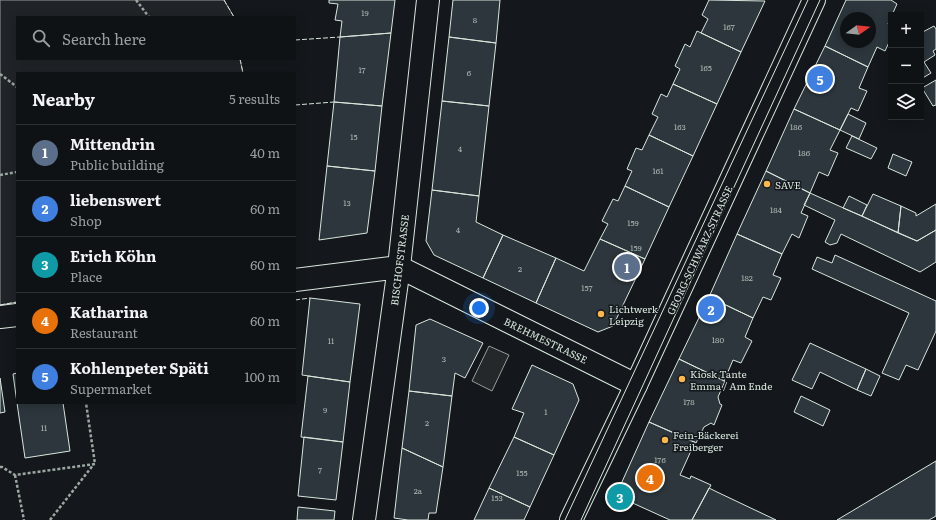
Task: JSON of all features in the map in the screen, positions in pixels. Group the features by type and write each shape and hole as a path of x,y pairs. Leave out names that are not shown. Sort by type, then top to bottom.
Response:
{"street":[{"name":"BISCHOFSTRASSE","path":"364,520 399,267 428,0"},
{"name":"GEORG-SCHWARZ-STRASSE","path":"576,518 814,0"},
{"path":"296,280 399,267"},
{"name":"BREHMESTRASSE","path":"399,267 636,385"},
{"path":"0,317 16,315"}],"path":[{"path":"136,0 148,16"},
{"path":"0,74 16,86"},
{"path":"0,175 16,172"},
{"path":"50,520 95,464 86,404"},
{"path":"0,467 15,475 95,464"},
{"path":"15,475 24,520"}],"shaded area":[{"path":"0,0 224,0 233,16 16,16 16,60 240,60 243,72 16,72 16,302 0,305"},
{"path":"489,346 509,355 492,391 472,381"}],"building":[{"path":"329,0 395,0 391,33 340,37 342,21 335,20 338,4 329,3"},
{"path":"453,0 500,0 496,43 449,37"},
{"path":"709,0 765,1 741,52 701,33 708,19 702,15"},
{"path":"846,0 891,0 897,4 893,12 888,12 888,44 885,51 877,47 868,67 825,46 840,13 840,48 876,48 876,12 841,12"},
{"path":"934,26 936,29 936,49 933,51 935,55 924,62 924,48 924,31"},
{"path":"697,31 741,52 717,104 673,84 680,69 675,66 685,44 690,47"},
{"path":"391,33 382,106 334,102 340,37"},
{"path":"449,37 496,43 489,106 442,101"},
{"path":"825,46 868,67 859,88 867,91 858,111 851,108 840,130 794,109"},
{"path":"924,62 931,73 924,77"},
{"path":"936,80 936,105 933,106 924,91 924,87"},
{"path":"673,84 717,104 693,156 649,135 658,117 652,114 661,94 667,97"},
{"path":"442,101 489,106 479,196 432,190"},
{"path":"334,102 382,106 375,171 327,166"},
{"path":"794,109 840,130 830,150 838,153 828,176 819,172 810,193 766,171"},
{"path":"848,114 866,123 859,139 840,130"},
{"path":"649,135 693,156 669,207 625,186 632,171 627,169 636,148 642,150"},
{"path":"852,136 877,148 871,159 846,148"},
{"path":"893,154 912,162 906,176 888,168"},
{"path":"327,166 375,171 367,233 319,240"},
{"path":"766,171 810,193 801,213 808,216 799,238 792,234 782,254 737,234"},
{"path":"625,186 669,207 645,259 600,239 608,224 602,221 613,199 618,201"},
{"path":"432,190 479,196 476,222 503,235 483,278 434,255 426,241"},
{"path":"810,193 917,241 936,230 936,262 920,272 841,234 837,243 830,245 825,242 835,220 804,205"},
{"path":"873,194 901,206 898,233 862,216"},
{"path":"849,196 867,205 862,216 843,208"},
{"path":"936,204 936,230 917,241 898,233 901,206 916,213 916,216"},
{"path":"737,234 782,254 773,275 781,278 771,300 763,297 753,318 709,297"},
{"path":"503,235 556,258 536,303 483,278"},
{"path":"600,239 645,259 613,326 598,332 536,303 556,258 584,271"},
{"path":"835,255 936,301 936,331 918,370 906,365 899,380 882,373 909,313 812,269 817,257 832,263"},
{"path":"709,297 753,318 745,337 752,341 741,363 733,360 724,381 679,359"},
{"path":"310,298 360,304 350,382 302,375"},
{"path":"430,319 483,343 465,378 455,373 452,396 409,391 416,325"},
{"path":"810,343 866,369 857,390 820,372 812,389 792,380"},
{"path":"679,359 725,381 718,397 720,404 722,405 714,425 711,423 704,427 696,443 649,422"},
{"path":"532,365 573,384 579,400 554,455 514,437 524,413 512,409"},
{"path":"866,369 880,376 871,396 857,390"},
{"path":"16,373 16,396 13,374"},
{"path":"308,376 350,382 343,442 301,437"},
{"path":"0,378 5,412 0,413"},
{"path":"409,391 452,396 443,467 402,448"},
{"path":"801,396 830,410 823,426 794,412"},
{"path":"17,404 63,404 70,451 25,458"},
{"path":"649,422 695,442 680,475 690,479 691,476 711,485 692,520 670,520 626,500 621,484"},
{"path":"304,437 343,442 336,500 298,496"},
{"path":"514,437 554,455 530,507 489,488"},
{"path":"402,448 443,467 436,513 429,513 428,520 394,518"},
{"path":"936,461 936,516 929,520 837,520"},
{"path":"489,488 530,507 524,520 474,520"},
{"path":"709,488 717,492 776,520 692,520"},
{"path":"298,507 335,511 334,520 297,520"}],"tram line":[{"path":"565,520 808,0"},
{"path":"581,520 820,0"}],"fence":[{"path":"224,0 233,16"},
{"path":"296,40 340,37"},
{"path":"240,60 243,72"},
{"path":"296,105 334,102"},
{"path":"296,300 310,298"},
{"path":"0,305 16,302"}],"place":[{"name":"Kohlenpeter Späti","path":"820,79"},
{"name":"SAVE","path":"767,184"},
{"name":"Mittendrin","path":"627,267"},
{"name":"liebenswert","path":"711,309"},
{"name":"Lichtwerk Leipzig","path":"601,314"},
{"name":"Kiosk Tante Emma / Am Ende","path":"682,379"},
{"name":"Fein-Bäckerei Freiberger","path":"665,440"},
{"name":"Katharina","path":"650,478"},
{"name":"Erich Köhn","path":"620,497"}]}
